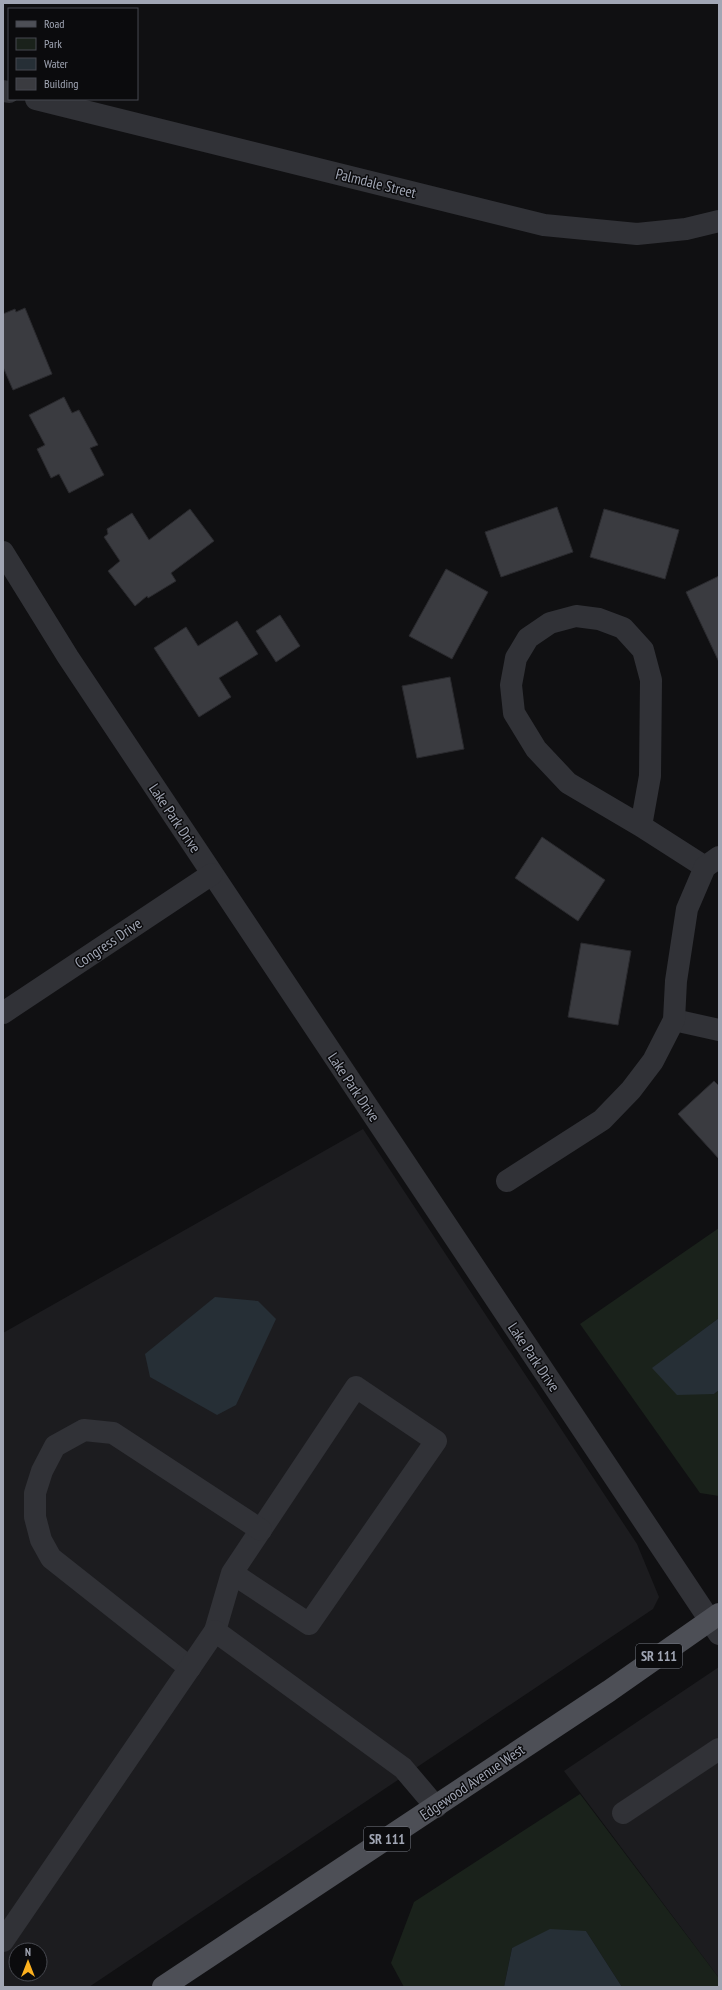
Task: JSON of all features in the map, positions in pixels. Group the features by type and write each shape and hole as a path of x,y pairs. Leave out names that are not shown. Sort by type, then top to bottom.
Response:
{"main road":[{"name":"Edgewood Avenue West","path":"163,1987 609,1691 716,1623"}],"street":[{"name":"Palmdale Street","path":"40,100 544,225 637,234 686,229 719,221"},
{"name":"Lake Park Drive","path":"3,552 68,657 212,874 716,1623"},
{"path":"507,1181 602,1120 631,1090 653,1061 674,1020 676,981 686,909 712,862 641,826 568,784 536,749 514,713 511,685 516,658 528,638 550,623 576,616 599,619 623,628 643,650 651,680 650,776 641,826"},
{"name":"Congress Drive","path":"3,1013 212,874"},
{"path":"674,1020 719,1030"},
{"path":"3,1941 215,1631 232,1573 356,1387 436,1441 309,1624 232,1573"},
{"path":"190,1668 51,1558 41,1540 35,1517 35,1493 42,1471 56,1446 84,1430 113,1433 261,1530"},
{"path":"215,1631 403,1768 436,1807"},
{"path":"623,1813 719,1749"}],"shaded area":[{"path":"363,1129 637,1544 659,1597 653,1609 89,1987 3,1987 3,1333"},
{"path":"719,1667 719,1978 564,1771"}],"green space":[{"path":"719,1228 719,1318 653,1368 714,1394 719,1390 719,1496 700,1493 580,1324"},
{"path":"580,1794 719,1978 719,1987 622,1987 586,1931 512,1948 504,1987 404,1987 391,1963 414,1902"}],"water":[{"path":"215,1297 258,1301 276,1319 236,1405 217,1415 150,1377 145,1354"},
{"path":"719,1318 719,1390 714,1394 677,1395 652,1368"},
{"path":"550,1929 586,1931 622,1987 504,1987 512,1948"}],"building":[{"path":"25,308 52,374 13,390 3,367 3,314 15,309 16,312"},
{"path":"64,397 72,413 79,410 98,445 90,448 104,475 69,493 59,474 51,478 37,449 45,445 29,415"},
{"path":"557,507 573,552 501,577 485,532"},
{"path":"190,509 214,541 171,573 176,581 148,598 147,596 135,606 108,571 120,561 104,537 108,534 107,529 132,513 149,540"},
{"path":"604,509 679,530 665,579 590,557"},
{"path":"446,569 488,592 452,659 409,636"},
{"path":"719,576 719,662 686,592"},
{"path":"280,615 300,646 276,662 256,631"},
{"path":"237,621 258,654 219,678 231,697 199,717 154,648 186,627 198,646"},
{"path":"450,677 464,749 417,758 402,686"},
{"path":"542,837 605,880 578,921 515,878"},
{"path":"581,943 631,951 618,1025 568,1017"},
{"path":"714,1081 719,1086 719,1159 678,1114"}]}
